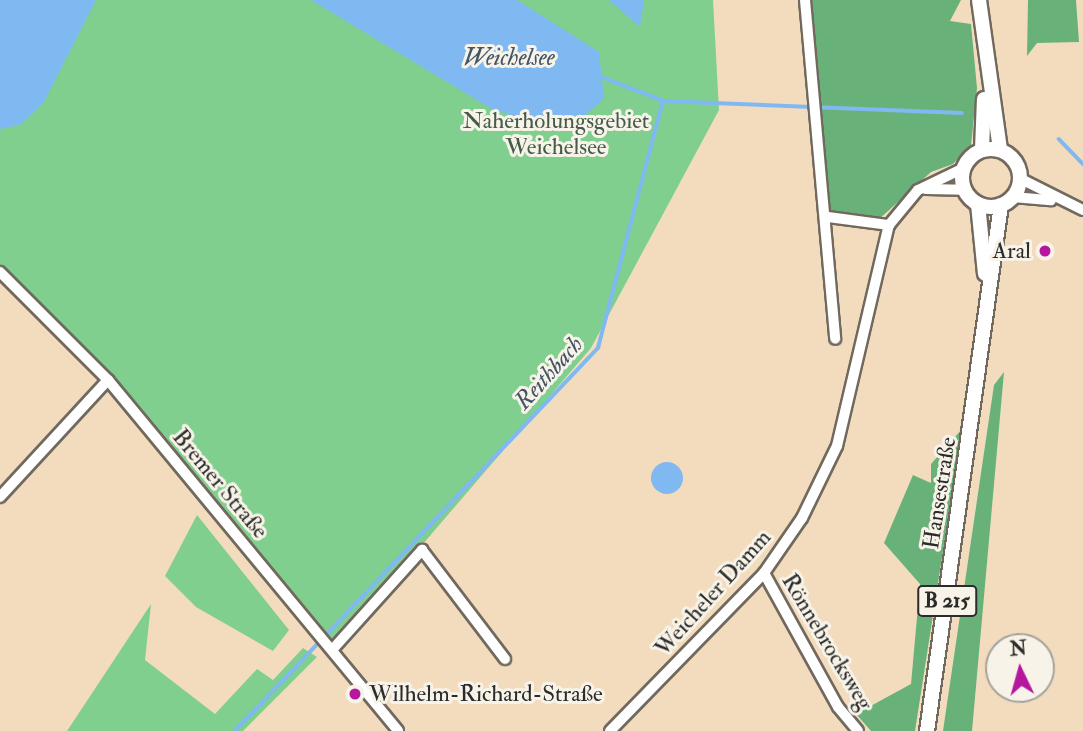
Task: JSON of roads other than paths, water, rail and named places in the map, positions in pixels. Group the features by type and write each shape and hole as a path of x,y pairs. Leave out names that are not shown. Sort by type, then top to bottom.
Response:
{"main road":[{"path":"979,0 1000,150"},
{"path":"982,150 1000,150 1014,159 1021,179 1007,201 978,204 965,190 964,168 982,150 984,45"},
{"name":"Hansestraße","path":"927,731 987,303 1007,201"},
{"name":"Hansestraße","path":"978,204 987,303"}],"street":[{"path":"805,0 828,217 835,339"},
{"name":"Weicheler Damm","path":"610,731 764,573 802,518 837,446 888,225 918,190 964,168"},
{"path":"1021,179 1061,202 1083,210"},
{"path":"918,190 947,185 965,190"},
{"path":"1007,201 1061,202"},
{"path":"828,217 888,225"},
{"name":"Bremer Straße","path":"0,272 107,380 398,731"},
{"path":"0,496 107,380"},
{"path":"330,648 422,550 505,659"},
{"name":"Rönnebrocksweg","path":"764,573 838,707 858,731"}],"water":[{"path":"0,0 96,0 44,102 20,125 0,129"},
{"name":"Weichelsee","path":"311,0 517,0 599,52 604,98 577,123 528,121 490,108"},
{"path":"609,0 644,0 640,27"},
{"path":"667,462 678,467 683,478 678,489 667,494 656,489 651,478 656,467"}],"waterway":[{"name":"Reithbach","path":"235,731 598,348 663,101 600,77"},
{"path":"663,101 962,113"},
{"path":"1059,139 1083,164"}],"place":[{"name":"Aral","path":"1045,251"},
{"name":"Wilhelm-Richard-Straße","path":"355,694"}],"park label":[{"name":"Naherholungsgebiet Weichelsee","path":"556,134"}]}
